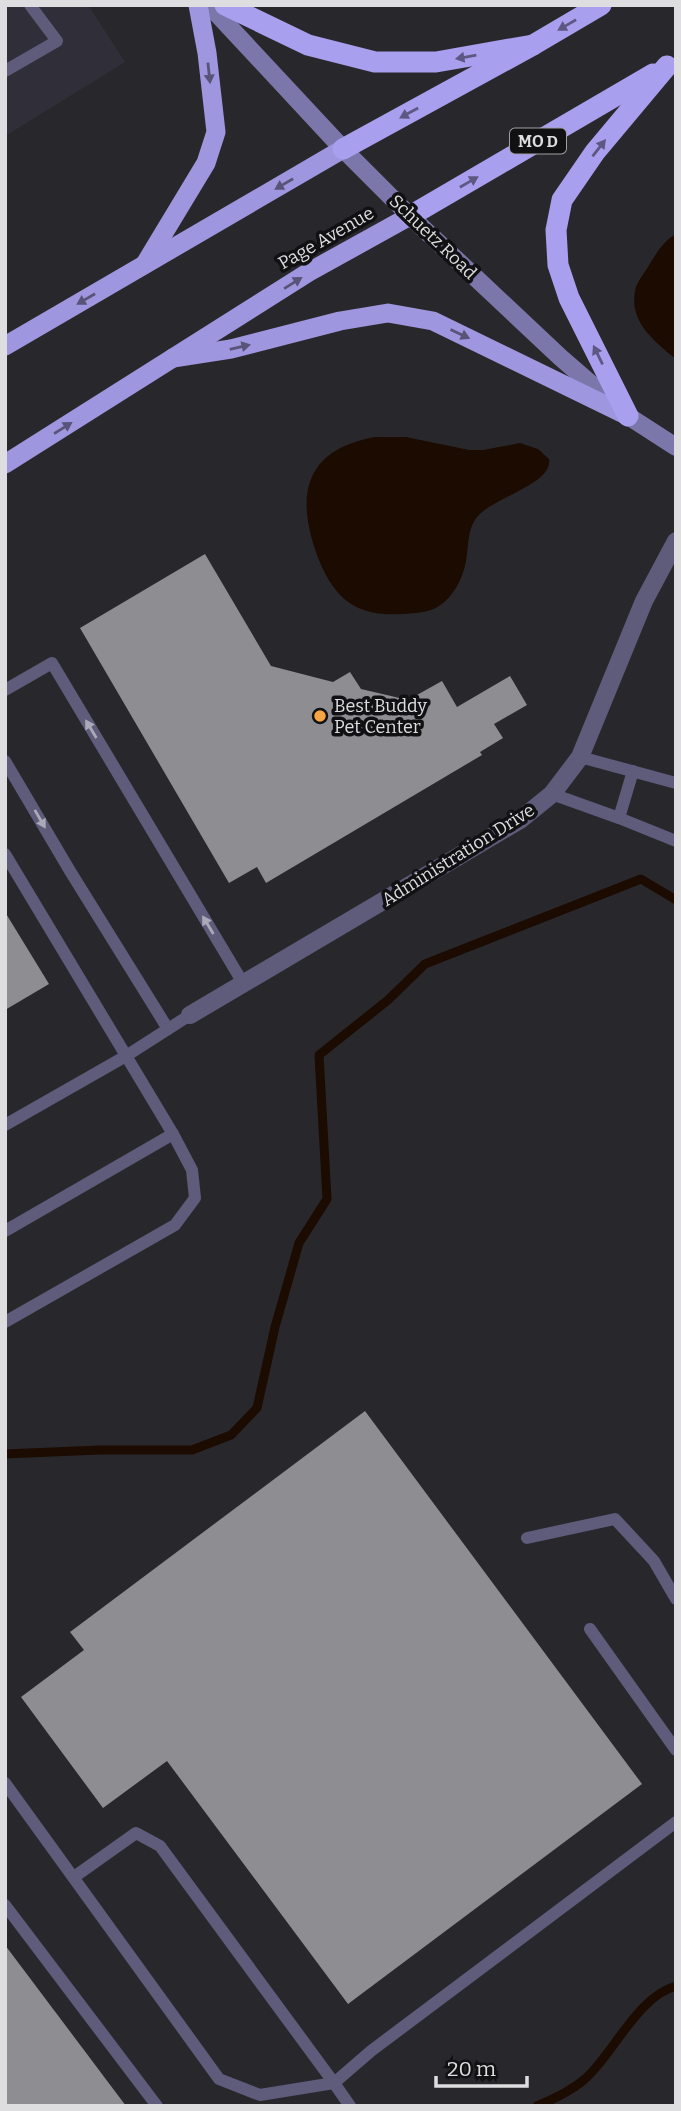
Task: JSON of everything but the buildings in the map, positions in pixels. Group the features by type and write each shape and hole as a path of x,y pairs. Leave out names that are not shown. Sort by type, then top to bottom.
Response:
{"highway":[{"path":"145,264 206,163 216,132 207,53 198,5"},
{"path":"225,5 308,45 375,62 436,62 533,45"},
{"path":"5,346 343,149 601,5"},
{"path":"628,416 569,298 558,265 556,230 562,200 595,152 671,63"},
{"name":"Page Avenue","path":"5,464 309,272 671,63"},
{"path":"173,358 230,349 340,321 388,313 433,321 628,416"}],"main road":[{"name":"Schuetz Road","path":"209,5 343,149 410,216 561,358 628,416 676,447"}],"street":[{"name":"Administration Drive","path":"190,1015 520,820 552,794 580,757 644,601 676,541"}],"lane":[{"path":"5,71 57,41 30,5"},
{"path":"5,690 52,663 243,983"},
{"path":"580,757 676,783"},
{"path":"5,761 69,871 168,1030"},
{"path":"619,818 633,771"},
{"path":"552,794 676,841"},
{"path":"5,854 173,1134 192,1171 195,1198 175,1225 5,1322"},
{"path":"5,1125 190,1015"},
{"path":"5,1231 173,1134"},
{"path":"527,1538 615,1519 654,1561 676,1599"},
{"path":"590,1629 676,1749"},
{"path":"5,1783 219,2079 260,2095 334,2083 371,2051 676,1822"},
{"path":"74,1877 136,1833 160,1846 350,2106"},
{"path":"5,1905 157,2106"}],"shaded area":[{"path":"5,5 88,5 125,62 5,136"},
{"path":"676,234 676,359 645,330 634,302 640,279 660,249"},
{"path":"375,437 406,437 469,450 520,443 538,449 549,459 548,468 542,476 486,509 474,521 463,574 449,597 431,610 390,614 370,612 351,604 334,588 316,552 307,510 312,477 321,463 334,452 352,443"}],"waterway":[{"path":"5,1454 192,1450 231,1435 257,1408 275,1327 299,1243 327,1199 319,1055 388,1000 425,964 641,879 676,900"},
{"path":"537,2106 585,2079 638,2013 662,1992 676,1986"}],"place":[{"name":"Best Buddy Pet Center","path":"320,716"}]}
